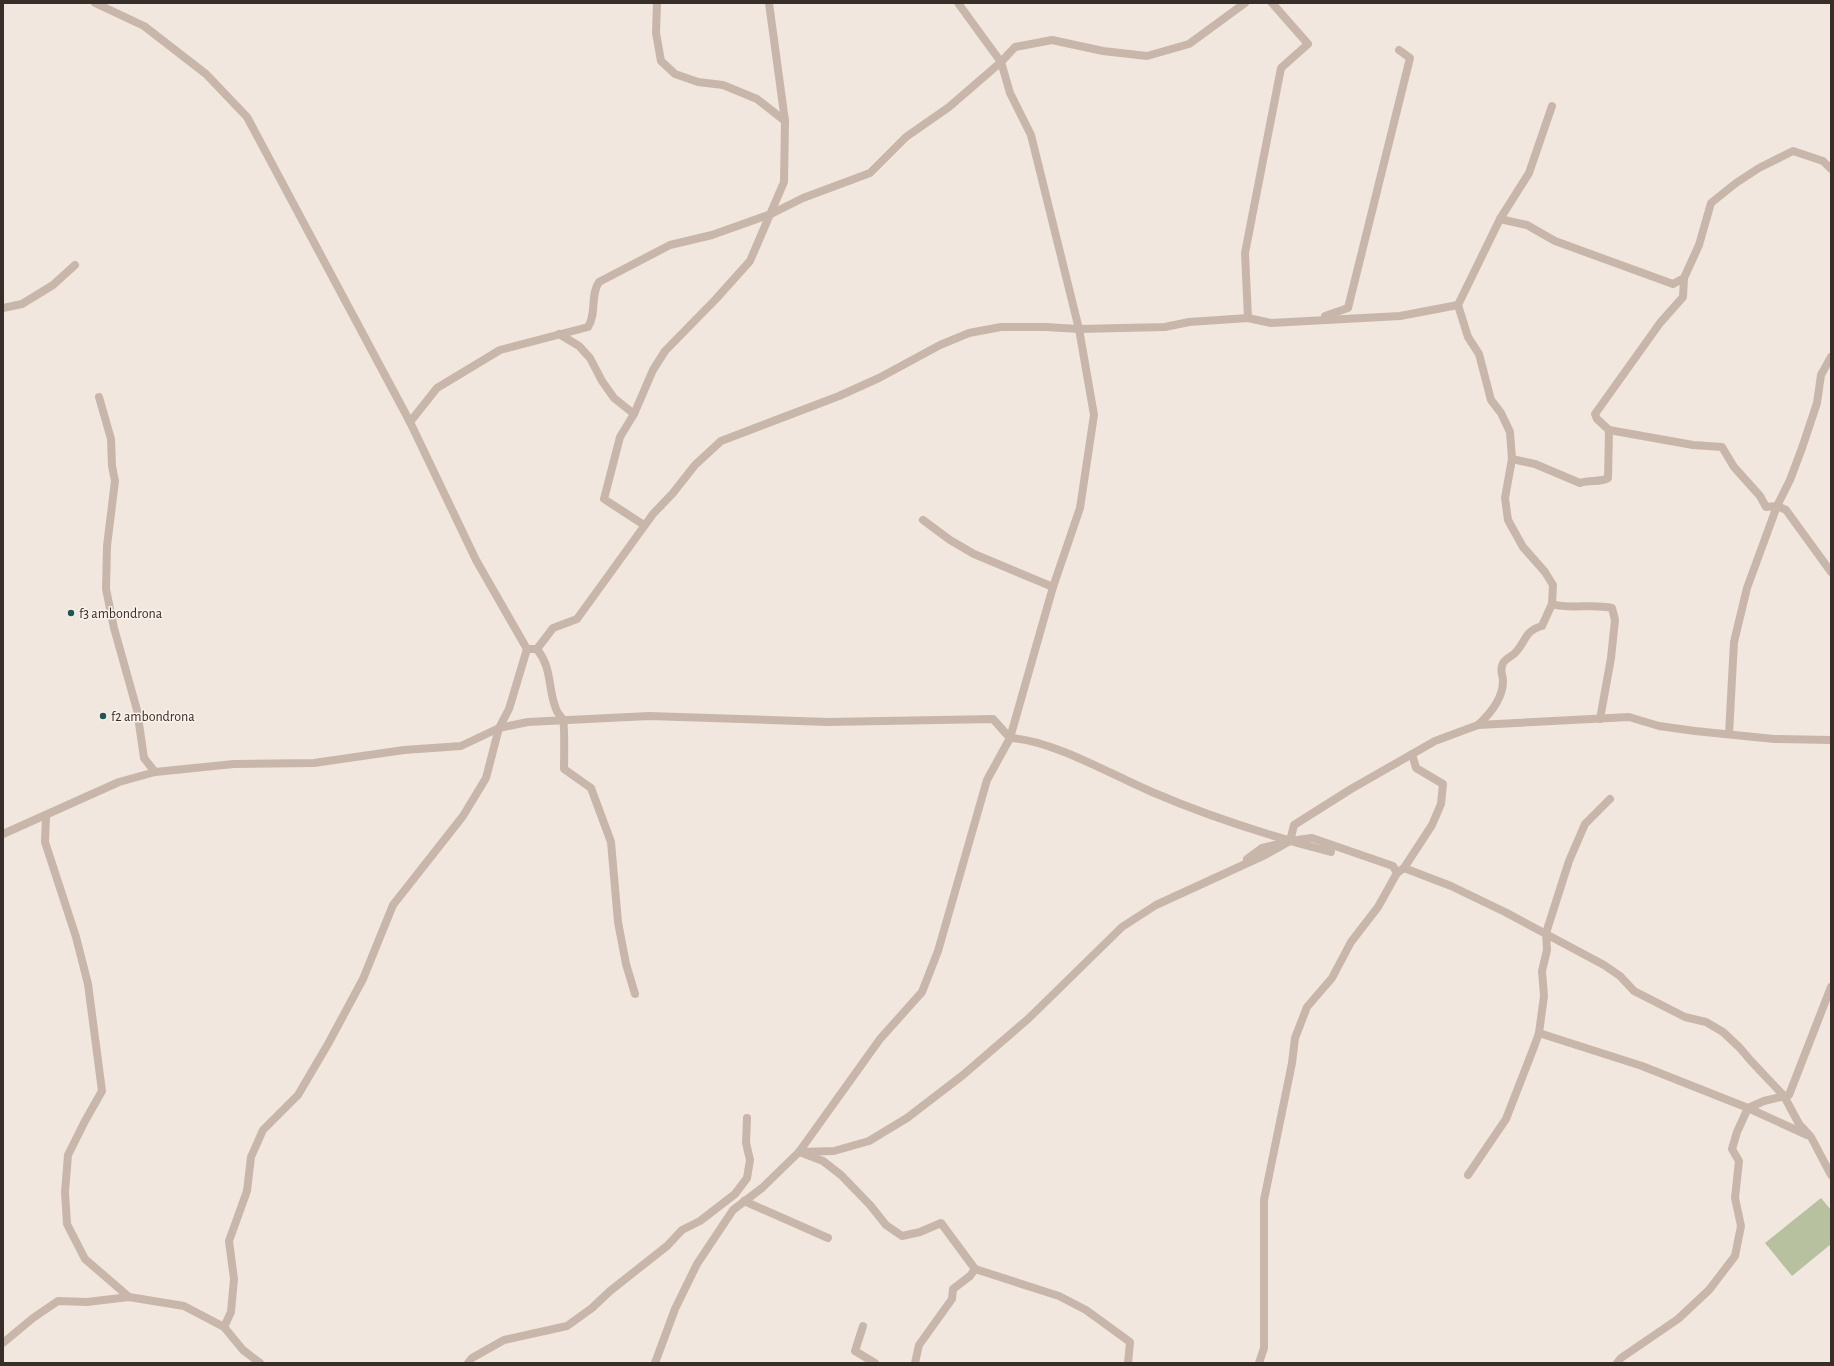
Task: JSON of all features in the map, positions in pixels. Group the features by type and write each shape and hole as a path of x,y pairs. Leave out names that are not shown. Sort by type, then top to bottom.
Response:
{"street":[{"path":"95,3 144,26 206,74 247,117 410,422 476,560 527,649 509,709 499,728 486,778 462,816 393,905 362,979 328,1044 298,1094 263,1130 251,1157 247,1191 229,1241 234,1279 231,1312 224,1327"},
{"path":"657,3 656,33 661,61 675,74 698,82 723,85 757,99 785,121"},
{"path":"644,525 604,499 620,437 634,414 653,370 665,351 715,300 750,261 784,182 785,121 769,3"},
{"path":"655,1363 676,1309 697,1264 732,1210 762,1188 799,1152 880,1039 922,992 938,951 987,780 1010,738 1053,587 1080,508 1094,415 1079,329 1031,135 1010,93 1001,62 958,3"},
{"path":"410,422 437,388 471,366 500,350 588,327 592,320 595,288 599,282 670,245 712,235 771,214 803,198 870,173 906,137 949,107 1001,62 1015,47 1052,40 1103,51 1147,56 1188,44 1245,3"},
{"path":"1248,318 1245,253 1281,68 1308,44 1272,3"},
{"path":"1315,319 1348,308 1410,58 1399,50"},
{"path":"1478,725 1493,711 1502,687 1503,680 1500,672 1504,661 1515,653 1527,634 1533,628 1542,626 1552,604 1553,585 1545,572 1523,547 1508,520 1505,498 1512,459 1510,432 1501,413 1491,400 1479,354 1468,337 1458,305 1500,219 1529,173 1552,106"},
{"path":"1831,169 1823,161 1793,151 1759,168 1736,183 1711,203 1699,245 1684,278 1683,297 1660,324 1595,414 1597,419 1609,430 1693,445 1722,447 1734,467 1760,496 1766,507 1777,506 1786,510 1831,572"},
{"path":"1500,219 1527,226 1555,242 1673,284 1684,278"},
{"path":"3,308 22,304 53,284 75,266"},
{"path":"537,649 553,628 577,619 644,525 695,465 721,441 839,396 879,378 940,345 969,333 1001,326 1046,326 1079,329 1165,327 1189,322 1248,318 1271,323 1315,319 1400,316 1458,305"},
{"path":"559,334 579,346 590,358 602,381 614,398 634,414"},
{"path":"1729,734 1734,642 1747,588 1777,506 1790,480 1817,403 1821,375 1831,357"},
{"path":"99,397 111,439 112,466 115,481 107,546 106,590 114,628 137,710 144,758 154,772"},
{"path":"1512,459 1535,464 1580,483 1588,480 1604,480 1608,478 1609,430"},
{"path":"923,520 950,540 974,554 1053,587"},
{"path":"1552,604 1561,607 1601,605 1612,608 1615,620 1611,658 1600,719"},
{"path":"527,649 537,649"},
{"path":"537,649 545,660 550,676 552,695 556,711 563,720 564,769 591,788 611,842 618,922 626,964 635,994"},
{"path":"3,834 119,782 154,772 234,764 314,763 404,750 461,746 499,728 528,722 649,716 828,722 993,719 1010,738 1021,738 1063,752 1152,792 1230,822 1331,852"},
{"path":"1290,841 1294,825 1351,789 1441,739 1478,725 1629,717 1659,726 1774,740 1831,740"},
{"path":"1259,1363 1264,1348 1264,1200 1292,1063 1295,1038 1307,1007 1332,978 1352,942 1378,907 1397,873 1404,868 1432,825 1441,804 1443,784 1416,768 1412,754"},
{"path":"1468,1175 1506,1119 1539,1033 1544,996 1542,971 1547,950 1546,933 1569,862 1586,824 1610,799"},
{"path":"46,815 45,842 76,938 88,984 102,1091 84,1121 68,1155 65,1192 67,1224 85,1259 129,1297"},
{"path":"799,1152 834,1151 869,1141 907,1118 963,1075 1028,1019 1122,927 1156,905 1234,869 1262,848 1290,841 1312,838 1392,866 1397,873"},
{"path":"1404,868 1451,886 1546,933 1604,965 1620,976 1634,991 1684,1017 1706,1022 1723,1032 1740,1048 1784,1096 1799,1124 1811,1137 1831,1172"},
{"path":"1617,1363 1621,1358 1678,1319 1709,1290 1735,1256 1741,1226 1735,1198 1739,1161 1732,1149 1737,1132 1748,1108 1764,1101 1789,1095 1831,988"},
{"path":"1539,1033 1642,1066 1748,1108 1811,1137"},
{"path":"468,1363 472,1358 504,1340 567,1326 592,1308 610,1291 667,1246 682,1230 700,1221 735,1194 747,1178 750,1160 746,1143 747,1118"},
{"path":"799,1152 822,1161 841,1175 870,1205 886,1225 902,1236 920,1232 941,1223 975,1268 1059,1296 1086,1310 1130,1342 1128,1363"},
{"path":"744,1201 828,1238"},
{"path":"914,1363 919,1345 952,1299 953,1289 970,1276 975,1268"},
{"path":"3,1343 33,1318 58,1302 87,1302 129,1297 184,1306 224,1327 243,1350 260,1363"},
{"path":"864,1326 855,1352 874,1363"}],"green space":[{"path":"1821,1198 1831,1210 1831,1244 1792,1276 1765,1243"}],"place":[{"name":"f3 ambondrona","path":"71,613"},
{"name":"f2 ambondrona","path":"103,716"}]}
